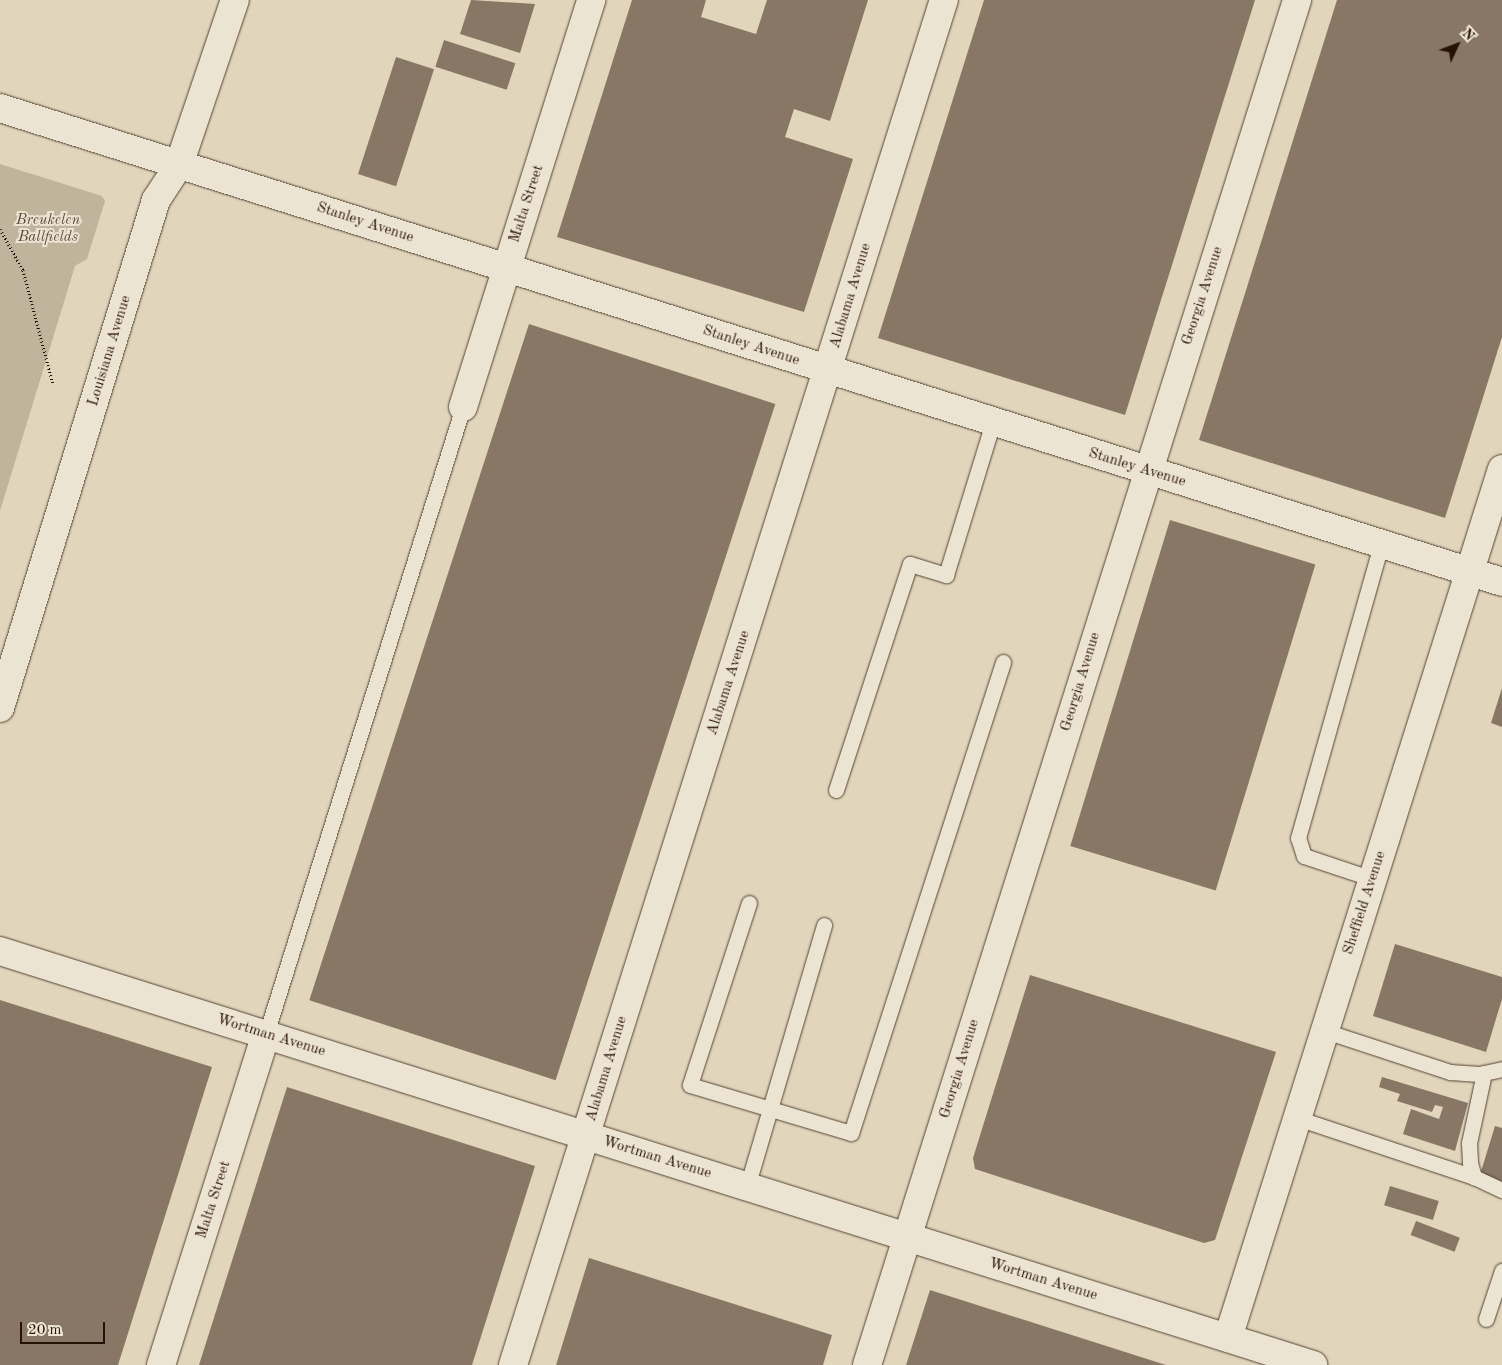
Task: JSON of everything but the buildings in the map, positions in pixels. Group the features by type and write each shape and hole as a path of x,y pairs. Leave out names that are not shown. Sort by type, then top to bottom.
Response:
{"street":[{"name":"Louisiana Avenue","path":"0,708 156,200 178,165 235,0"},
{"name":"Malta Street","path":"463,407 591,0"},
{"name":"Alabama Avenue","path":"513,1365 944,0"},
{"name":"Georgia Avenue","path":"867,1365 1147,471 1297,0"},
{"name":"Stanley Avenue","path":"0,108 1502,582"},
{"name":"Sheffield Avenue","path":"1228,1338 1502,469"},
{"name":"Wortman Avenue","path":"0,951 1314,1365"},
{"name":"Malta Street","path":"162,1365 266,1034"}],"lane":[{"path":"266,1034 463,407"},
{"path":"836,790 910,564 946,575 993,422"},
{"path":"1373,879 1304,856 1298,838 1381,544"},
{"path":"749,903 690,1085 769,1111 851,1133 1003,662"},
{"path":"747,1187 824,925"},
{"path":"1325,1031 1450,1072 1484,1073 1502,1069"},
{"path":"1474,1177 1468,1143 1484,1073"},
{"path":"1297,1118 1474,1177 1502,1190"},
{"path":"1486,1319 1502,1271"}],"path":[{"path":"0,229 23,270 53,384"}],"green space":[{"name":"Breukelen Ballfields","path":"0,164 102,196 105,201 87,259 75,266 0,511"}]}
